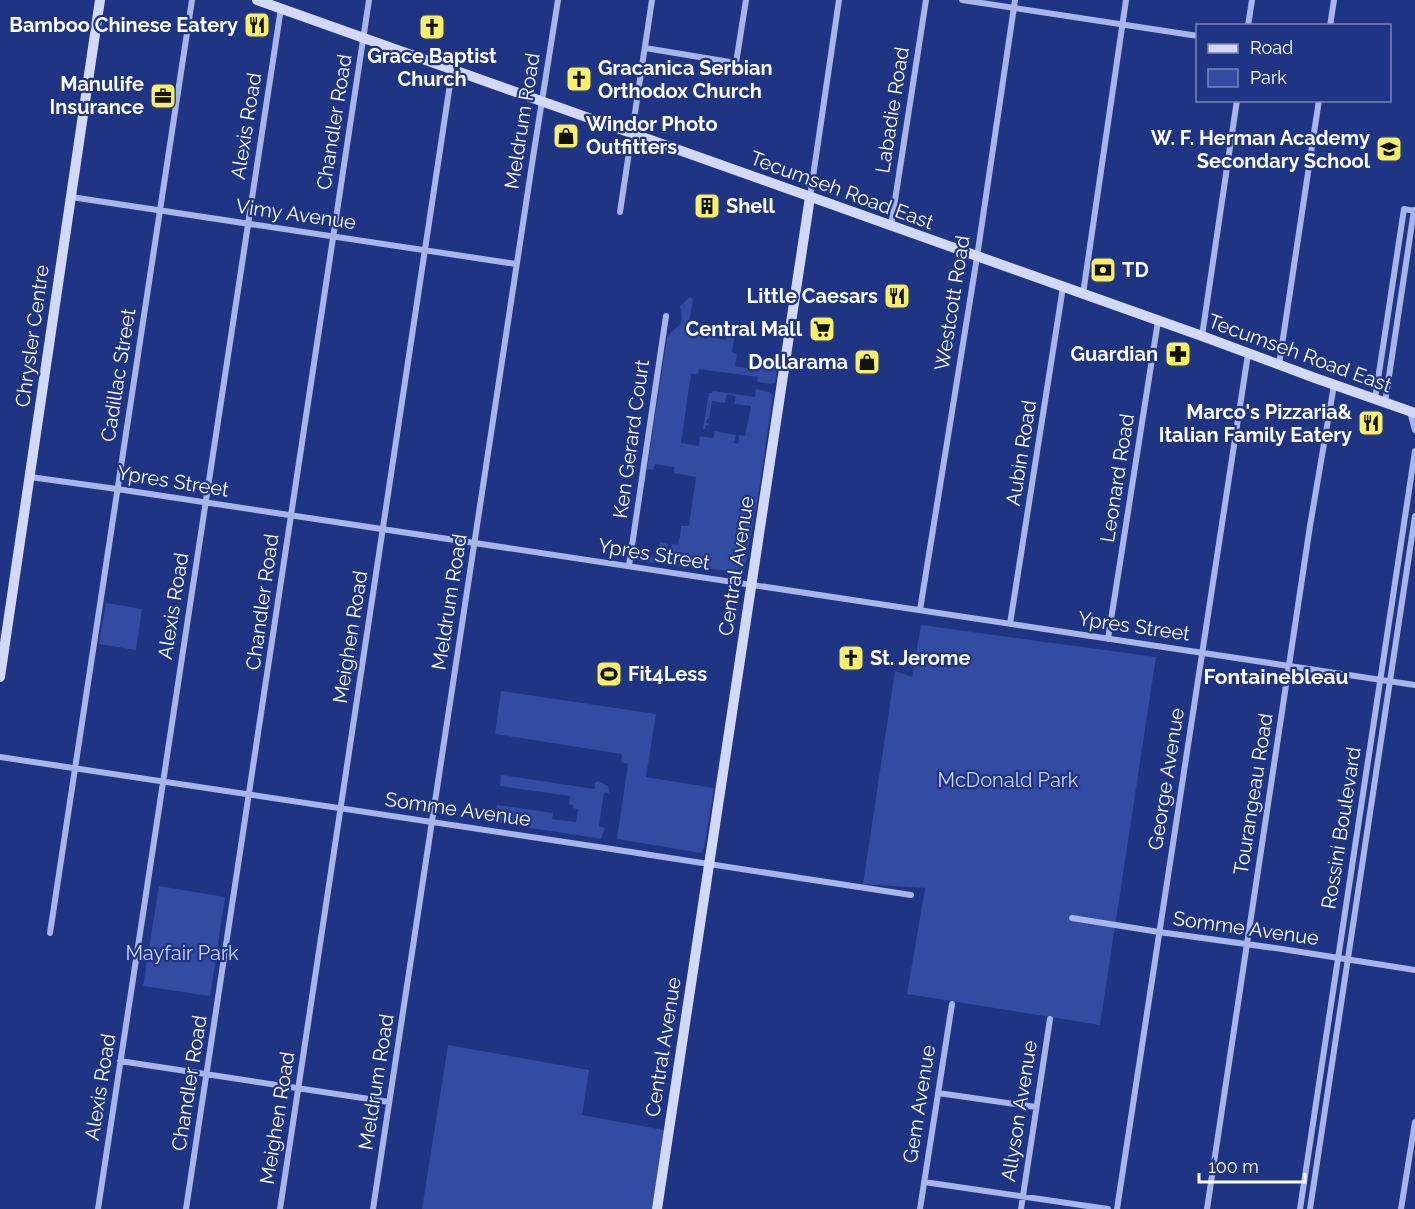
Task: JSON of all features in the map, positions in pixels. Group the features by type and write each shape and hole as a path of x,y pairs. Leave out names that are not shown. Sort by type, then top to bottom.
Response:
{"street":[{"name":"Chrysler Centre","path":"0,677 100,0"},
{"name":"Cadillac Street","path":"50,933 192,0"},
{"name":"Tecumseh Road East","path":"257,0 1413,412"},
{"name":"Chandler Road","path":"186,1209 369,0"},
{"name":"Meldrum Road","path":"373,1209 558,0"},
{"path":"620,212 652,0"},
{"path":"645,48 736,63 746,0"},
{"name":"Central Avenue","path":"657,1209 839,0"},
{"name":"Labadie Road","path":"891,226 926,0"},
{"path":"962,0 1196,36"},
{"name":"Westcott Road","path":"920,610 977,257 1015,0"},
{"path":"1083,294 1126,0"},
{"path":"1248,24 1252,0"},
{"path":"1330,24 1334,0"},
{"name":"Alexis Road","path":"98,1209 248,223 276,5"},
{"name":"Meighen Road","path":"279,1209 450,84 454,71"},
{"path":"1202,336 1237,102"},
{"path":"1279,365 1318,102"},
{"name":"Vimy Avenue","path":"71,197 516,264"},
{"path":"1404,209 1414,211 1394,342 1380,401 1384,341 1404,209"},
{"name":"Aubin Road","path":"1010,624 1063,287"},
{"name":"Ken Gerard Court","path":"629,566 666,316"},
{"name":"Leonard Road","path":"1108,639 1158,321"},
{"path":"1384,341 1394,342"},
{"name":"George Avenue","path":"1117,1209 1248,354"},
{"name":"Tourangeau Road","path":"1207,1209 1312,515 1334,385"},
{"path":"1413,412 1415,430"},
{"name":"Rossini Boulevard","path":"1300,1209 1415,451"},
{"name":"Ypres Street","path":"30,477 1415,684"},
{"name":"Rossini Boulevard","path":"1310,1209 1415,516"},
{"name":"Somme Avenue","path":"0,757 911,895"},
{"name":"Somme Avenue","path":"1072,918 1415,970"},
{"name":"Gem Avenue","path":"920,1209 952,1004"},
{"name":"Allyson Avenue","path":"1020,1209 1050,1019"},
{"path":"120,1061 390,1102"},
{"path":"938,1093 1036,1107"},
{"path":"1401,1209 1415,1122"},
{"path":"924,1182 1108,1209"}],"green space":[{"path":"690,297 693,299 687,333 726,340 729,325 731,325 730,333 735,334 732,352 737,354 735,366 757,370 759,358 778,360 775,383 770,384 757,382 758,377 699,369 698,374 691,374 681,443 699,446 700,436 713,438 715,431 736,435 734,443 738,444 738,435 745,436 751,406 734,404 736,396 727,394 725,403 712,401 709,419 706,423 709,423 703,429 709,393 713,391 755,397 756,389 773,395 744,572 676,566 637,559 638,554 658,556 660,542 668,544 671,548 672,544 678,545 681,526 689,526 696,477 674,473 674,467 655,464 653,470 647,469 667,338 681,323 680,306"},
{"path":"106,603 142,609 136,650 99,644"},
{"name":"McDonald Park","path":"921,625 1156,657 1100,1025 907,994 925,888 863,884 895,671 912,677"},
{"path":"501,691 656,714 646,777 714,788 704,848 701,853 617,839 628,764 621,762 622,754 495,734"},
{"path":"501,775 594,789 598,781 608,786 609,793 604,792 599,826 605,828 601,839 494,822 488,823 488,813 495,813 497,805 553,813 552,819 576,822 578,809 569,804 570,796 500,786"},
{"name":"Mayfair Park","path":"159,886 225,897 210,996 143,986"},
{"path":"448,1045 589,1070 582,1115 664,1130 652,1209 422,1209"}],"place":[{"name":"Bamboo Chinese Eatery","path":"257,25"},
{"name":"Grace Baptist Church","path":"432,27"},
{"name":"Gracanica Serbian Orthodox Church","path":"579,79"},
{"name":"Manulife Insurance","path":"163,96"},
{"name":"Windor Photo Outfitters","path":"566,136"},
{"name":"W. F. Herman Academy Secondary School","path":"1389,149"},
{"name":"Shell","path":"707,206"},
{"name":"TD","path":"1103,270"},
{"name":"Little Caesars","path":"897,296"},
{"name":"Central Mall","path":"822,329"},
{"name":"Guardian","path":"1178,354"},
{"name":"Dollarama","path":"867,362"},
{"name":"Marco's Pizzaria& Italian Family Eatery","path":"1371,423"},
{"name":"St. Jerome","path":"851,658"},
{"name":"Fit4Less","path":"609,674"}],"district":[{"name":"Fontainebleau","path":"1276,677"}]}
